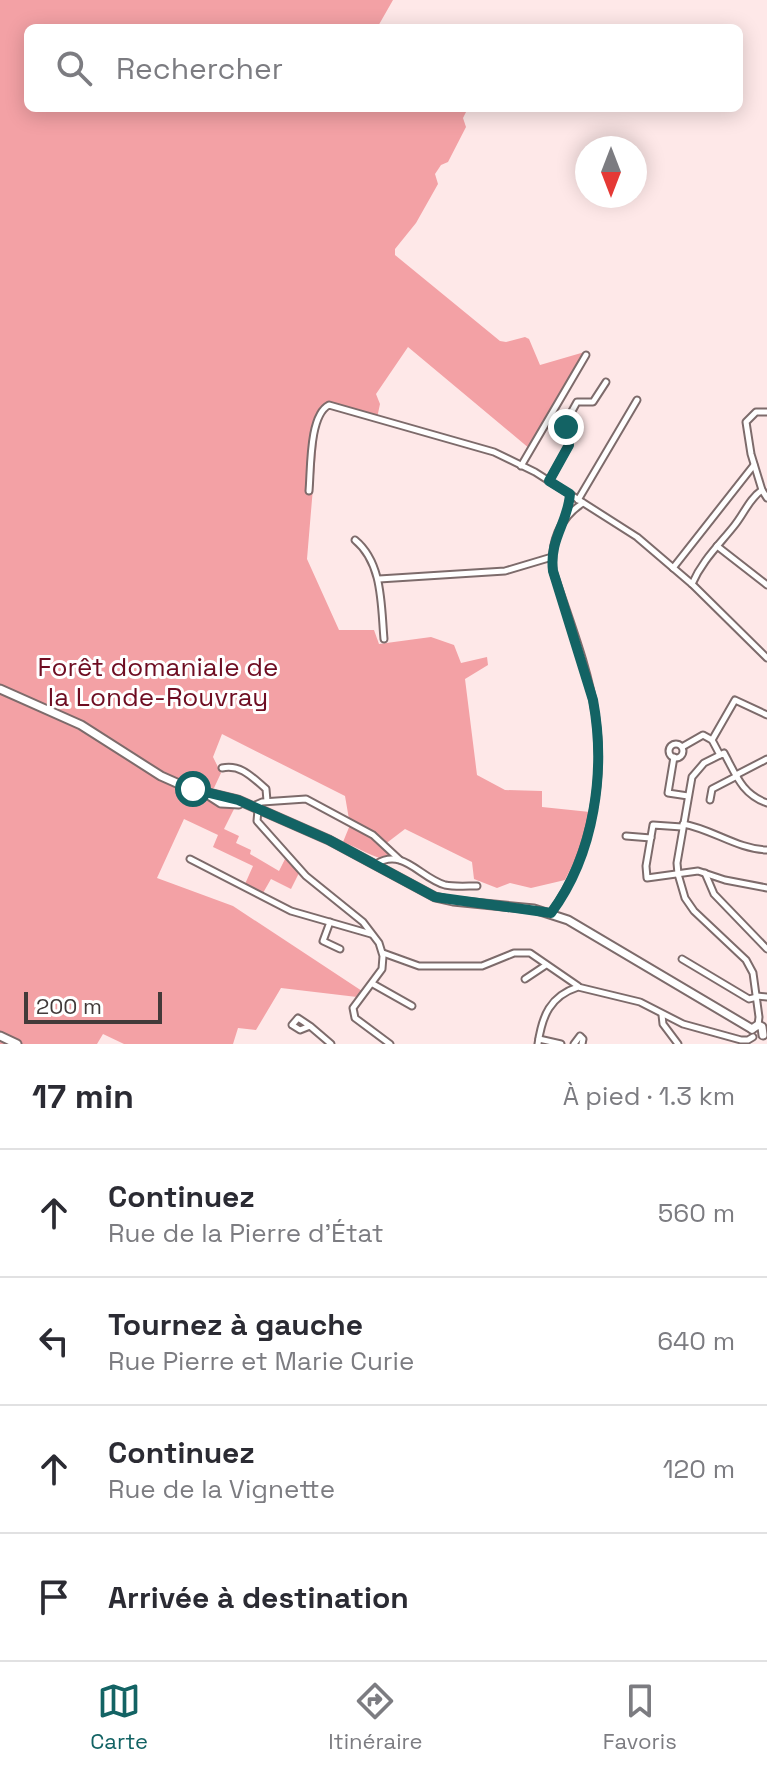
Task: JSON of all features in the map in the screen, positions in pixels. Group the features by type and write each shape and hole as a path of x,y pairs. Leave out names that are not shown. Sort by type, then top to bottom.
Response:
{"street":[{"path":"521,466 586,355"},
{"path":"549,481 569,445 566,422 577,402 593,402 606,382"},
{"path":"568,512 580,501 637,400"},
{"path":"309,491 316,422 319,414 329,405 488,451 549,481 637,537 692,584 766,656"},
{"path":"767,412 756,412 746,422 754,465 767,498"},
{"path":"673,568 754,465"},
{"path":"692,584 704,561 736,523 753,496 762,490"},
{"path":"551,913 570,879 587,835 595,801 598,766 593,700 553,571 554,541 568,512 570,494"},
{"path":"355,540 362,545 379,579 384,639"},
{"path":"717,546 767,585"},
{"path":"379,579 505,571 552,557"},
{"path":"0,689 81,725 161,776 201,791 221,803 252,808 329,840 442,899 551,913 578,925 754,1030"},
{"path":"712,740 735,700 767,715"},
{"path":"682,747 703,735 712,740 720,755"},
{"path":"676,744 682,747 681,756 674,757 669,753 670,746 676,744"},
{"path":"383,953 419,966 482,966 514,953 530,953 578,987 640,1002 662,1015 700,1030 748,1040 754,1030 757,997 753,973 746,960 694,911 685,898 677,863 688,796 696,769 724,753 751,797 767,803"},
{"path":"674,757 668,793 688,796"},
{"path":"710,800 712,789 767,759"},
{"path":"222,768 238,767 249,774 266,789 267,801"},
{"path":"252,808 257,803 267,801 306,799 373,835 400,860 445,885 477,886"},
{"path":"252,808 257,821 293,862 363,922 379,943 383,953 382,969 353,1008 354,1016 390,1044"},
{"path":"767,850 748,847 699,827 653,825 646,866 647,878 705,872 725,880 767,888"},
{"path":"626,836 651,838"},
{"path":"190,859 291,911 372,935"},
{"path":"375,865 384,859 400,860"},
{"path":"705,872 714,894 767,949"},
{"path":"330,922 323,941 340,949"},
{"path":"760,942 767,933"},
{"path":"682,959 749,999 767,997"},
{"path":"525,979 546,965"},
{"path":"373,984 412,1006"},
{"path":"561,1044 538,1041 553,1000 578,987"},
{"path":"662,1015 663,1024 678,1044"},
{"path":"310,1026 325,1043"},
{"path":"754,1030 762,1027 765,1037"},
{"path":"0,1036 17,1044"},
{"path":"574,1044 580,1036 582,1044"}],"green space":[{"name":"Forêt domaniale de la Londe-Rouvray","path":"0,0 393,0 379,24 24,24 24,112 466,112 463,118 466,127 448,162 441,165 435,174 438,184 416,223 395,249 395,255 500,341 529,339 540,365 588,351 530,449 408,347 376,394 380,404 377,418 331,404 319,416 307,559 339,630 374,630 379,644 431,637 454,645 461,663 487,657 488,665 465,679 477,775 505,790 542,791 542,807 590,812 576,858 565,880 531,888 510,883 497,888 474,879 472,862 405,829 384,845 393,856 389,860 372,855 343,842 350,825 345,796 222,734 213,757 221,773 214,788 197,793 236,805 224,829 239,836 236,843 251,850 250,854 279,871 285,859 299,873 291,889 271,879 263,893 245,884 253,866 213,847 218,835 184,819 157,878 233,906 362,991 357,997 281,988 256,1030 238,1028 233,1044 124,1044 103,1034 97,1044 0,1044"}],"route":[{"path":"193,789 238,800 329,840 435,897 551,913 570,879 587,835 597,790 598,766 593,700 553,571 552,550 568,512 570,494 549,481 569,445 566,427"}]}
